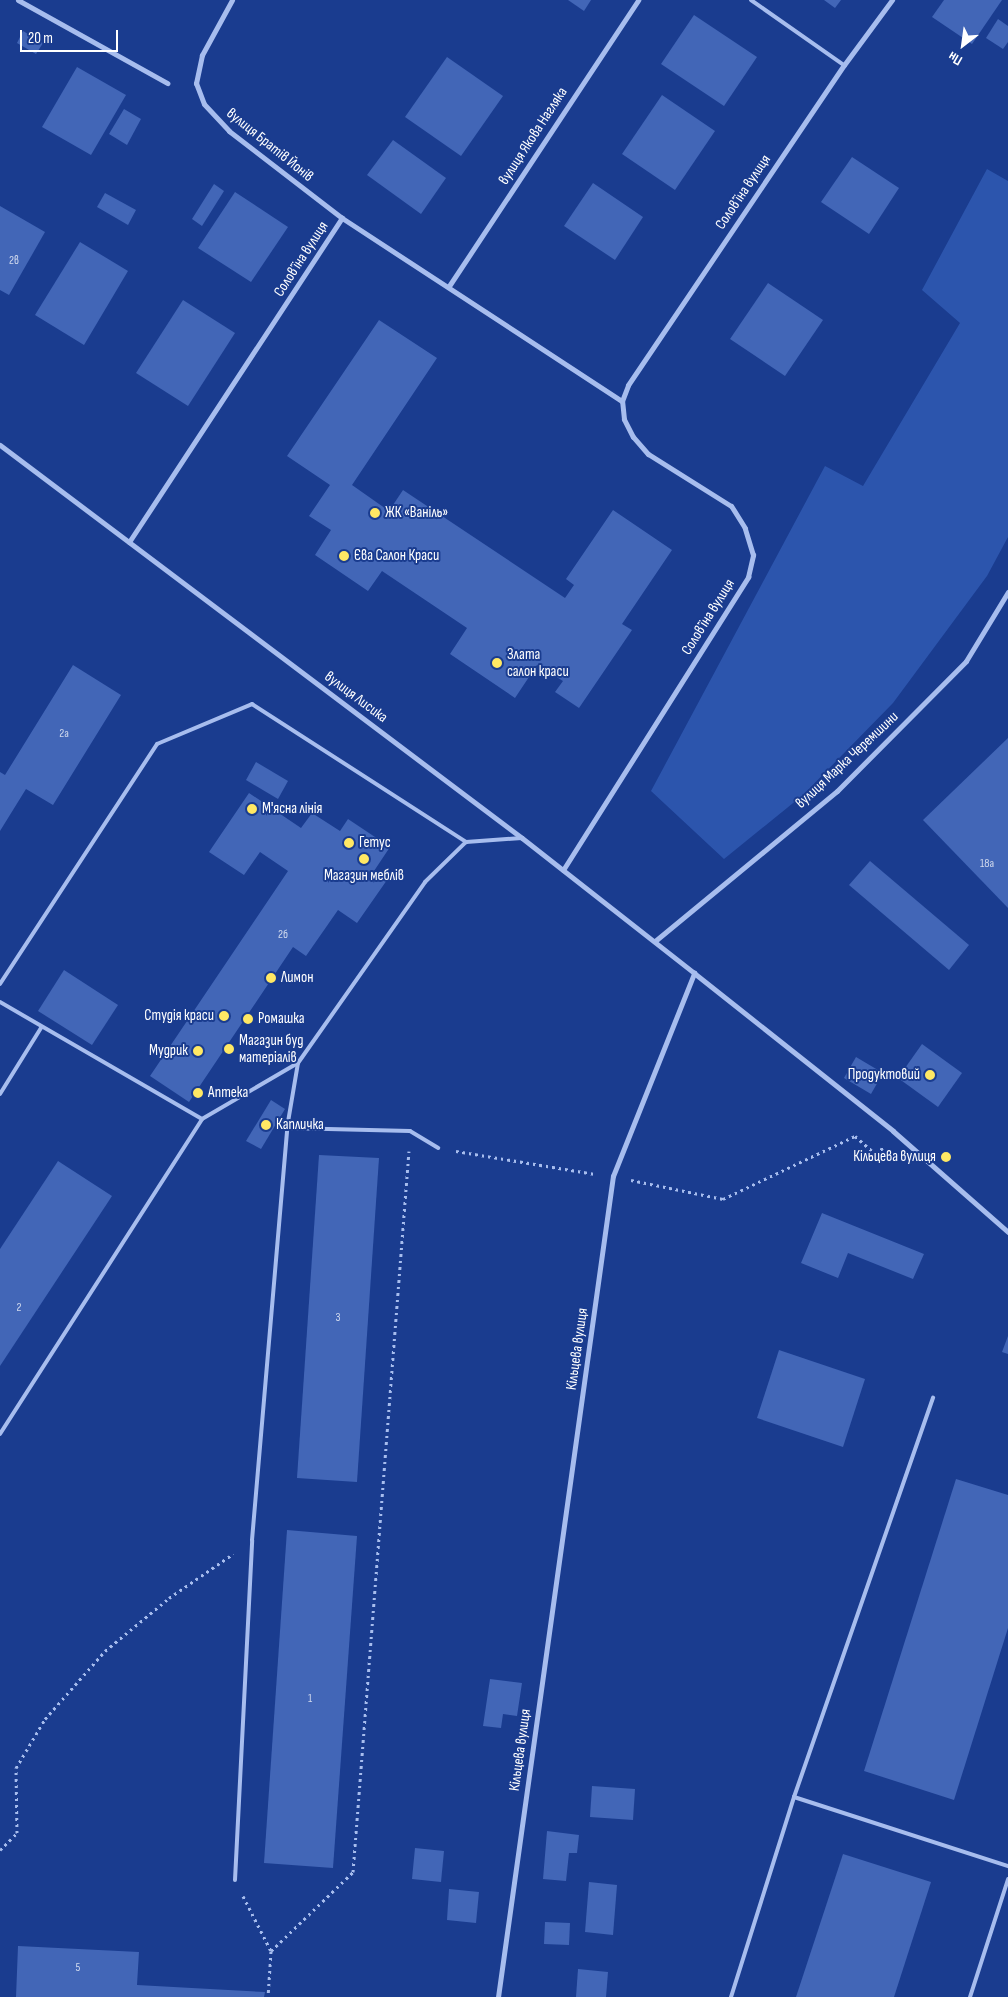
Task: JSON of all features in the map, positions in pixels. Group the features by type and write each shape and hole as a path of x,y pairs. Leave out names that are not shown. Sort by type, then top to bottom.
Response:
{"street":[{"path":"18,0 167,83"},
{"name":"вулиця Братів Йонів","path":"232,0 202,55 196,83 204,104 229,131 342,218"},
{"name":"вулиця Якова Нагляка","path":"449,286 638,0"},
{"name":"Соловʼїна вулиця","path":"563,870 748,577 753,555 745,528 731,506 648,454 634,437 624,419 622,401 628,385 844,65 892,0"},
{"name":"Соловʼїна вулиця","path":"130,542 342,218 449,286 622,401"},
{"name":"вулиця Лисика","path":"0,445 522,838 694,973"},
{"name":"вулиця Марка Черемшини","path":"655,941 844,784 966,661 1008,592"},
{"path":"694,973 893,1131 1008,1232"},
{"name":"Кільцева вулиця","path":"498,1997 614,1176 694,973"}],"lane":[{"path":"751,0 844,65"},
{"path":"0,984 157,744 252,704 466,842 522,838"},
{"path":"0,1434 202,1120 298,1063 425,882 466,842"},
{"path":"0,1002 41,1028 202,1120"},
{"path":"0,1094 41,1028"},
{"path":"234,1880 252,1540 287,1128 298,1063"},
{"path":"287,1128 410,1131 438,1148"},
{"path":"731,1997 794,1797 933,1398"},
{"path":"794,1797 1008,1866"},
{"path":"970,1997 1008,1879"}],"path":[{"path":"271,1951 353,1872 410,1131"},
{"path":"438,1148 614,1176 723,1199 855,1136"},
{"path":"0,1850 17,1833 16,1768 45,1719 105,1651 169,1598 252,1540"},
{"path":"234,1880 271,1951 268,1997"}],"shaded area":[{"path":"987,169 1008,181 1008,537 987,576 893,703 803,795 724,859 651,791 825,466 863,486 960,323 922,290"}],"building":[{"path":"568,0 591,0 584,11"},
{"path":"824,0 841,0 835,8"},
{"path":"944,0 1002,0 972,44 932,17"},
{"path":"694,15 757,57 724,106 661,64"},
{"path":"998,19 1008,26 1008,42 1003,49 986,38"},
{"path":"23,31 43,43 36,54 17,43"},
{"path":"447,57 503,96 461,156 405,117"},
{"path":"77,67 126,95 91,155 42,127"},
{"path":"662,95 715,131 675,190 622,154"},
{"path":"124,109 141,119 127,145 109,134"},
{"path":"393,140 446,178 421,214 367,175"},
{"path":"852,157 899,188 869,234 821,202"},
{"path":"593,183 643,217 615,260 564,226"},
{"path":"214,184 224,191 202,226 192,219"},
{"path":"235,192 288,227 251,282 198,248"},
{"path":"105,193 136,210 128,225 97,207"},
{"path":"0,206 45,232 9,295 0,290"},
{"path":"80,242 128,271 84,345 35,315"},
{"path":"768,283 823,320 785,376 730,339"},
{"path":"183,300 235,333 188,406 136,373"},
{"name":"ЖК «Ваніль»","path":"379,320 437,358 352,485 389,511 403,490 565,598 574,585 566,579 613,510 672,550 622,624 632,630 579,708 555,692 563,681 537,665 515,698 450,654 467,628 382,571 368,591 315,555 331,530 309,516 330,485 287,456"},
{"path":"73,665 121,695 53,805 26,789 0,831 0,772 5,775"},
{"path":"1008,738 1008,908 923,820"},
{"path":"256,762 288,781 278,799 246,780"},
{"path":"249,793 301,828 312,813 340,831 348,819 390,847 374,871 387,880 357,923 338,910 306,956 293,947 189,1102 150,1076 288,871 260,852 244,875 209,852"},
{"path":"870,861 969,945 949,970 849,885"},
{"path":"64,970 118,1005 92,1045 38,1011"},
{"name":"Продуктовий","path":"922,1044 962,1073 938,1107 898,1078"},
{"path":"856,1057 883,1073 871,1094 844,1078"},
{"name":"Капличка","path":"271,1100 285,1109 261,1149 246,1141"},
{"path":"319,1155 379,1158 357,1482 297,1478"},
{"path":"58,1161 112,1196 0,1366 0,1249"},
{"path":"822,1213 924,1254 913,1279 848,1253 838,1278 801,1263"},
{"path":"1008,1336 1008,1354 1002,1352"},
{"path":"779,1350 865,1379 843,1447 757,1418"},
{"path":"956,1479 1008,1495 1008,1628 954,1800 864,1771"},
{"path":"287,1530 357,1536 333,1868 264,1863"},
{"path":"490,1679 522,1683 517,1716 503,1714 501,1728 483,1726"},
{"path":"592,1786 635,1789 633,1820 590,1817"},
{"path":"547,1831 579,1835 577,1853 569,1853 566,1881 543,1879"},
{"path":"415,1848 444,1851 441,1882 412,1879"},
{"path":"843,1854 931,1882 894,1997 796,1997"},
{"path":"589,1882 617,1885 613,1935 585,1932"},
{"path":"449,1889 479,1892 476,1923 447,1920"},
{"path":"545,1922 570,1923 569,1945 544,1944"},
{"path":"18,1946 139,1952 137,1985 265,1992 264,1997 16,1997"},
{"path":"578,1969 608,1972 606,1997 576,1997"}],"place":[{"name":"ЖК «Ваніль»","path":"375,513"},
{"name":"Єва Салон Краси","path":"344,556"},
{"name":"Злата салон краси","path":"497,663"},
{"name":"М'ясна лінія","path":"252,809"},
{"name":"Гетус","path":"349,843"},
{"name":"Магазин меблів","path":"364,859"},
{"name":"Лимон","path":"271,978"},
{"name":"Студія краси","path":"224,1016"},
{"name":"Ромашка","path":"248,1019"},
{"name":"Магазин буд матеріалів","path":"229,1049"},
{"name":"Мудрик","path":"198,1051"},
{"name":"Продуктовий","path":"930,1075"},
{"name":"Аптека","path":"198,1093"},
{"name":"Капличка","path":"266,1125"},
{"name":"Кільцева вулиця","path":"946,1157"}]}
